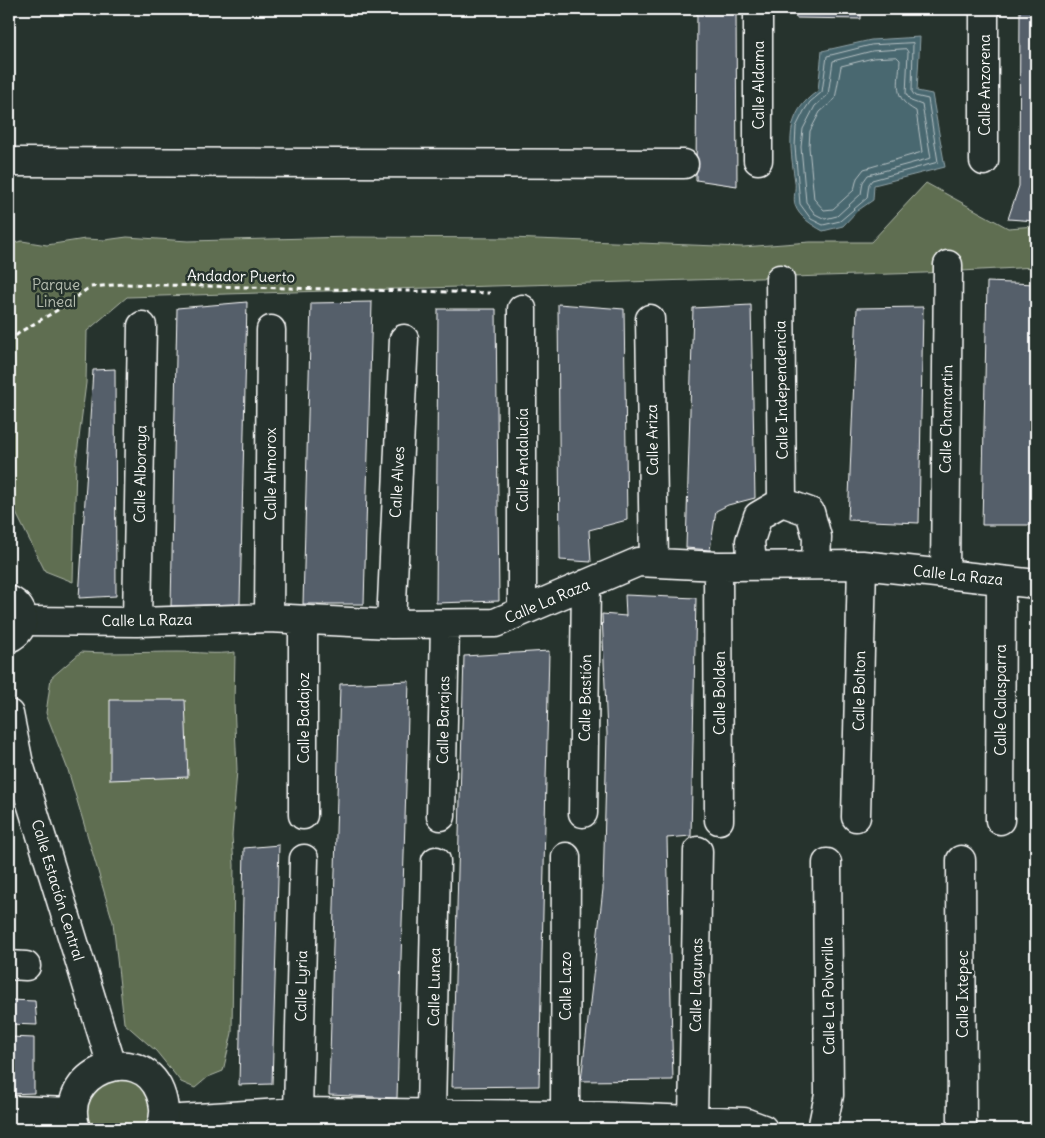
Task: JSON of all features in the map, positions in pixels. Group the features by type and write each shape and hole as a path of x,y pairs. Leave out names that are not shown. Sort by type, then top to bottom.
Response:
{"street":[{"name":"Calle Aldama","path":"758,9 758,160"},
{"name":"Calle Anzorena","path":"984,9 984,161"},
{"path":"9,162 684,164"},
{"name":"Calle Chamartin","path":"945,573 948,265"},
{"name":"Calle Independencia","path":"780,279 782,502"},
{"name":"Calle Andalucía","path":"522,309 522,611"},
{"name":"Calle Ariza","path":"650,319 654,562"},
{"name":"Calle Alboraya","path":"137,622 142,326"},
{"name":"Calle Almorox","path":"269,618 271,330"},
{"name":"Calle Alves","path":"390,624 404,339"},
{"path":"752,565 750,541 758,516 782,502 810,512 817,537 816,564"},
{"name":"Calle La Raza","path":"13,620 137,622 269,618 390,624 495,623 638,562 718,566 862,565 1036,584"},
{"name":"Calle Bolton","path":"856,817 862,565"},
{"name":"Calle Bolden","path":"718,566 719,820"},
{"name":"Calle Calasparra","path":"1000,820 1001,580"},
{"name":"Calle Bastión","path":"583,813 586,584"},
{"name":"Calle Badajoz","path":"303,621 304,815"},
{"name":"Calle Barajas","path":"441,816 445,624"},
{"name":"Calle Estación Central","path":"9,714 19,764 112,1066"},
{"name":"Calle Lagunas","path":"693,1119 698,851"},
{"name":"Calle Lazo","path":"565,1115 566,857"},
{"name":"Calle Lyria","path":"298,1112 304,860"},
{"name":"Calle Ixtepec","path":"961,860 962,1129"},
{"name":"Calle Lunea","path":"432,1114 436,861"},
{"name":"Calle La Polvorilla","path":"822,1129 829,1095 827,863"},
{"path":"9,1110 74,1121 75,1096 84,1082 97,1071 112,1066 130,1066 146,1074 158,1086 164,1102 162,1125 298,1112 377,1121 432,1114 565,1115 693,1119 750,1127"}],"path":[{"name":"Andador Puerto","path":"9,342 20,332 90,288 116,285 490,293"}],"green space":[{"name":"Parque Lineal","path":"926,183 1008,228 1036,226 1036,267 924,273 127,297 87,331 86,383 76,462 73,582 45,571 9,499 9,244 22,241 47,245 85,239 105,240 127,237 188,241 352,237 510,238 743,247 810,242 871,242"},
{"path":"81,652 235,652 234,703 237,770 232,836 234,865 232,1033 223,1071 208,1077 195,1088 181,1082 156,1051 124,1023 113,922 68,770 46,713 51,678"},
{"path":"139,1071 158,1129 79,1129 79,1089"}],"water":[{"path":"920,37 917,91 932,94 945,167 874,185 873,200 857,211 843,226 823,231 803,217 795,205 791,143 791,132 799,110 818,91 822,51 871,40"}],"building":[{"path":"697,9 736,9 737,186 696,180"},
{"path":"795,9 861,9 861,19 796,18"},
{"path":"1020,9 1036,9 1036,221 1008,219 1019,186"},
{"path":"987,282 1036,284 1036,525 982,525"},
{"path":"247,302 240,604 171,606 177,308"},
{"path":"372,302 364,604 303,604 311,303"},
{"path":"558,304 624,309 627,520 589,530 591,562 560,560"},
{"path":"751,305 755,498 728,505 716,511 710,550 686,548 693,308"},
{"path":"923,307 919,523 848,520 857,308"},
{"path":"438,309 496,309 499,601 436,603"},
{"path":"115,369 116,596 79,598 93,370"},
{"path":"625,595 696,598 691,836 667,838 673,1080 581,1081 603,889 607,734 602,614 626,616"},
{"path":"549,651 539,1086 452,1087 464,656"},
{"path":"409,681 397,1098 329,1095 340,684"},
{"path":"110,700 185,700 188,777 110,780"},
{"path":"279,845 272,1084 239,1085 244,848"},
{"path":"9,1000 35,1001 37,1025 9,1024"},
{"path":"9,1037 34,1038 34,1093 9,1094"}]}
